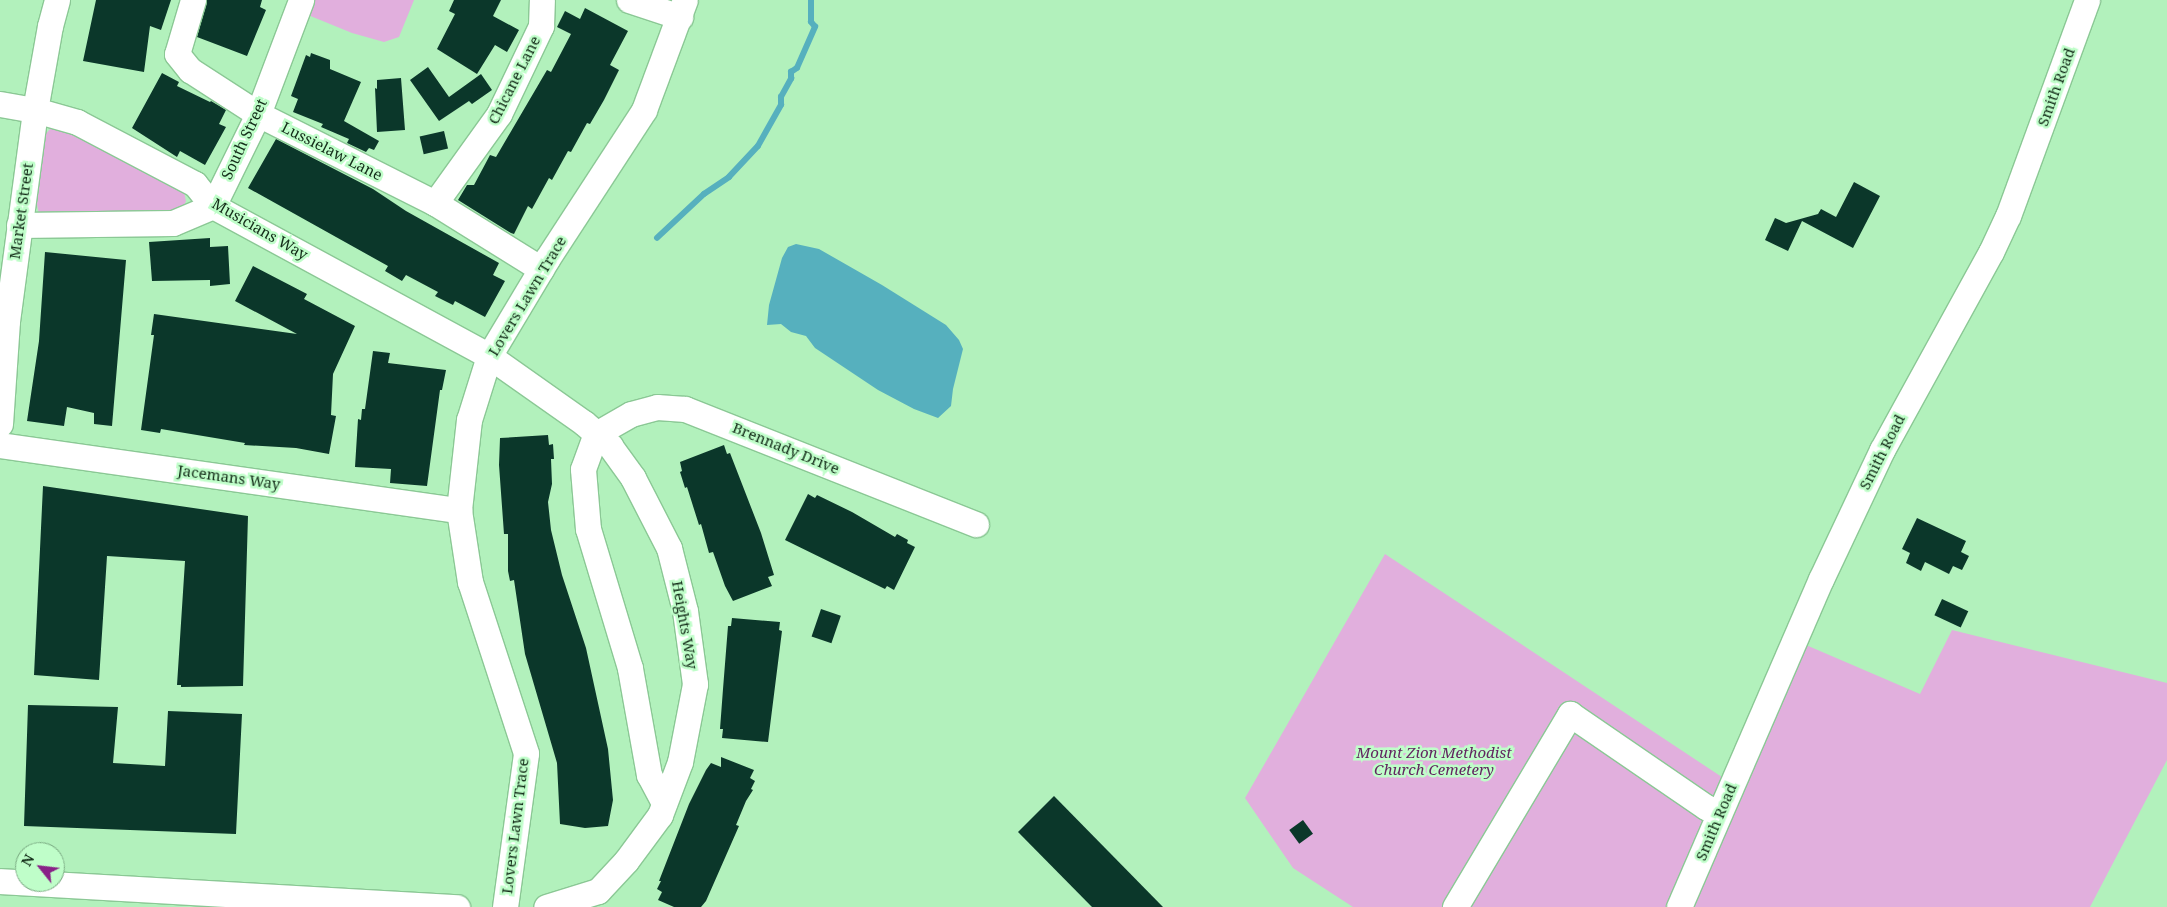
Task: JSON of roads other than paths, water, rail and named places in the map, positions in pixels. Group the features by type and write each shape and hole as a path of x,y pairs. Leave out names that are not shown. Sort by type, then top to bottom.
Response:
{"street":[{"name":"Market Street","path":"0,424 3,321 35,110 50,26 57,0"},
{"name":"Lussielaw Lane","path":"192,0 177,54 190,70 258,114 435,203 541,269"},
{"name":"South Street","path":"213,206 258,114 301,0"},
{"name":"Chicane Lane","path":"435,203 499,114 541,26 542,0"},
{"path":"629,0 682,8"},
{"name":"Smith Road","path":"1679,907 1820,579 1882,450 1991,252 2008,216 2087,0"},
{"name":"Lovers Lawn Trace","path":"505,907 526,753 470,582 459,510 469,420 489,356 541,269 644,110 682,8"},
{"name":"Musicians Way","path":"0,104 35,110 77,122 195,184 213,206 489,356"},
{"path":"19,225 173,223 213,206"},
{"name":"Heights Way","path":"489,356 596,434 610,446 634,478 669,548 685,611 695,684 680,762 660,815 626,861 598,891 546,907"},
{"name":"Brennady Drive","path":"596,434 631,414 657,407 685,409 976,524"},
{"path":"596,434 583,469 588,529 630,668 649,776 664,803"},
{"name":"Jacemans Way","path":"0,445 459,510"},
{"path":"1455,907 1570,714 1706,807 1720,813"},
{"path":"0,881 157,899 457,907"}],"water":[{"path":"796,244 819,249 882,285 946,325 959,340 963,349 953,389 951,406 938,418 914,409 878,390 815,348 806,336 791,332 781,324 767,325 769,305 782,258 788,247"}],"waterway":[{"path":"657,238 704,194 729,177 758,146 781,105 781,97 791,79 791,72 797,68 815,27 811,22 811,0"}],"park label":[{"name":"Mount Zion Methodist Church Cemetery","path":"1434,760"}]}
